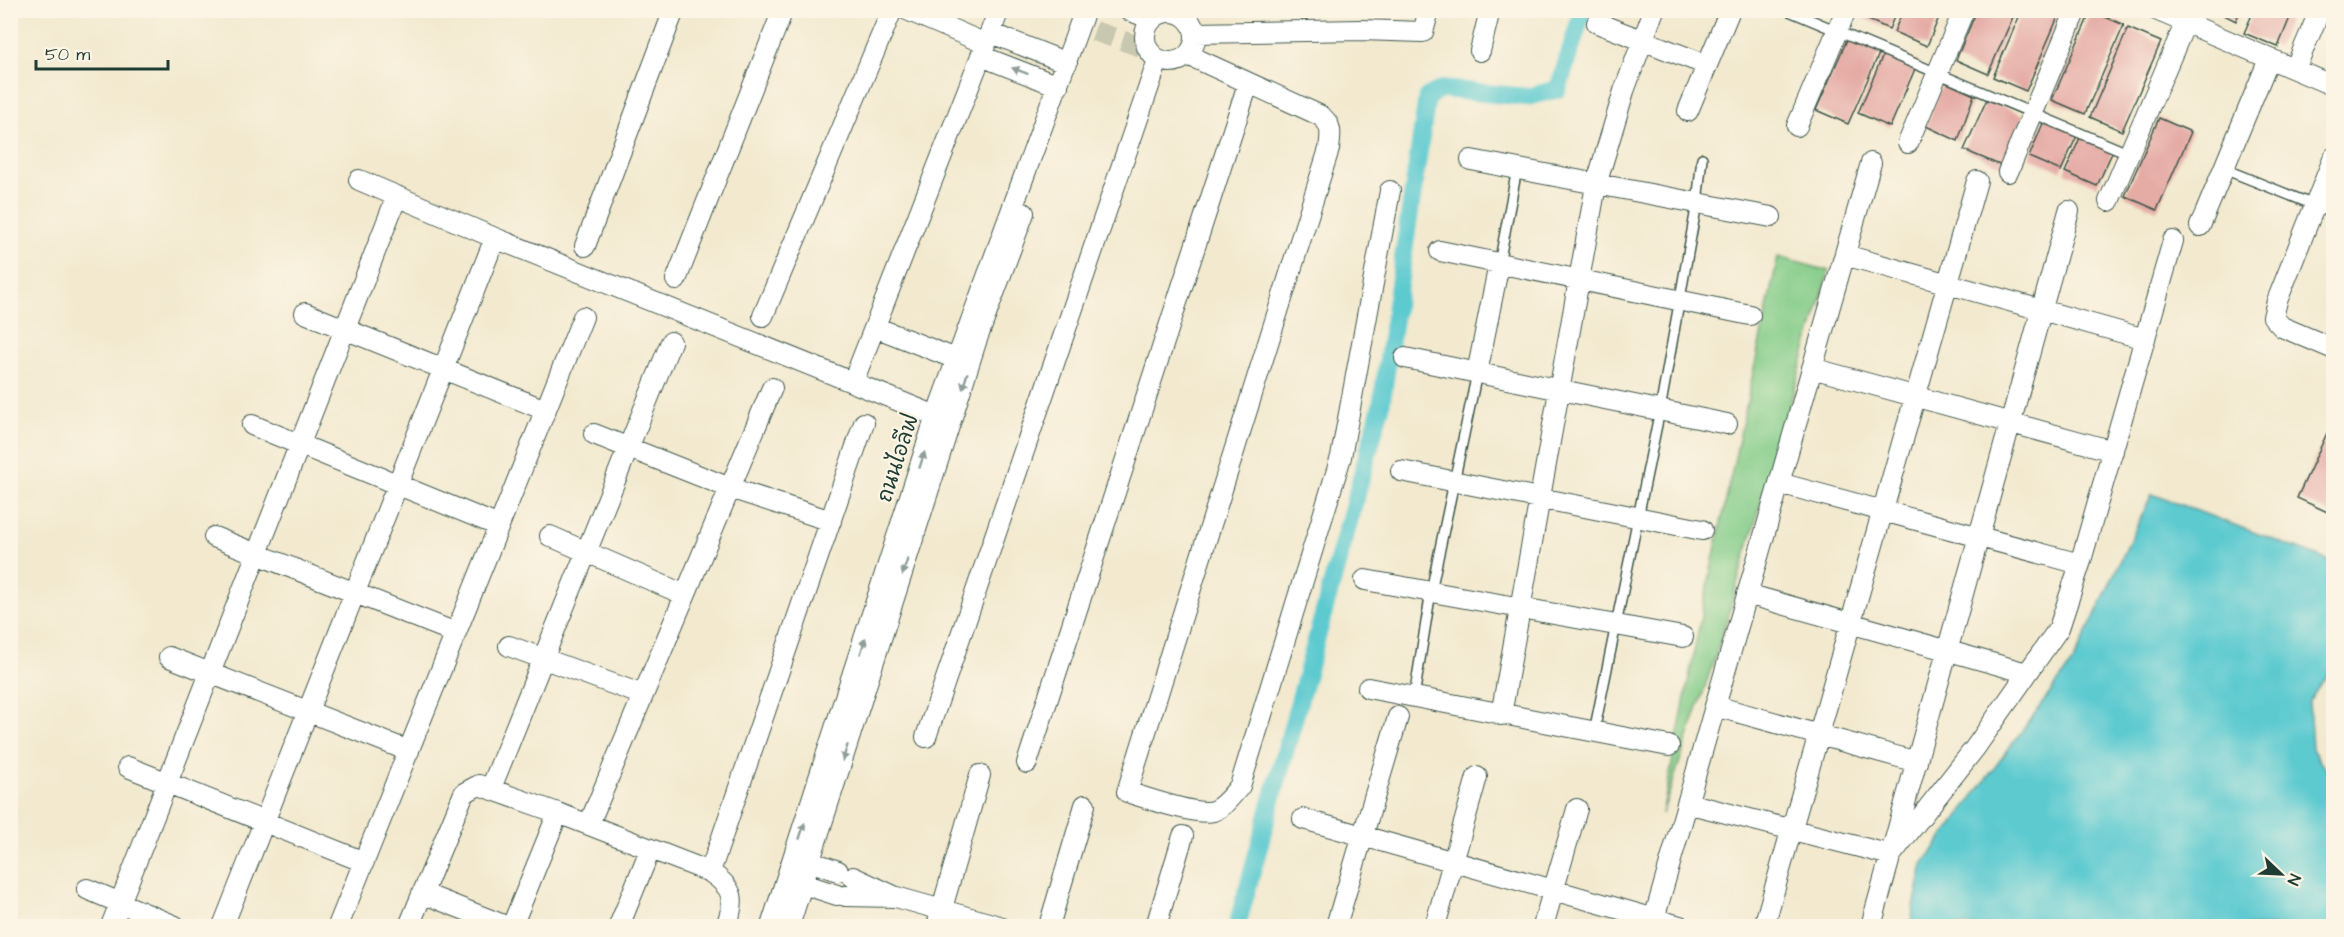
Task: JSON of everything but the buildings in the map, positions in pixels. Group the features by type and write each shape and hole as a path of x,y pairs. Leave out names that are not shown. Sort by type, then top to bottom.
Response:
{"street":[{"path":"585,246 674,10"},
{"path":"676,280 783,10"},
{"path":"763,316 892,10"},
{"path":"907,10 986,44 1058,86"},
{"path":"853,382 999,10"},
{"name":"ถนนไอลีฟ","path":"789,927 795,882 936,416 1085,10"},
{"name":"ถนนไอลีฟ","path":"802,859 977,339 1094,31 1098,10"},
{"path":"1128,10 1151,19"},
{"path":"1195,33 1264,20 1361,20 1423,33 1429,10"},
{"path":"1480,51 1490,10"},
{"path":"1501,715 1596,185 1641,40 1654,10"},
{"path":"1688,111 1730,10"},
{"path":"1797,126 1846,10"},
{"path":"1908,142 1964,10"},
{"path":"2008,172 2076,10"},
{"path":"2156,10 2188,17 2269,58 2334,86"},
{"path":"2295,69 2320,10"},
{"path":"1173,11 1188,19 1195,33 1188,55 1174,62 1158,60 1152,55 1144,41 1151,19 1173,11"},
{"path":"2109,201 2188,17"},
{"path":"1597,23 1707,65"},
{"path":"986,44 1067,63"},
{"path":"1188,55 1328,120 1331,131 1329,149 1126,792 1186,809 1212,812 1225,803 1240,786 1317,543 1341,457 1390,191"},
{"path":"2200,226 2269,58"},
{"path":"926,737 1158,60"},
{"path":"1027,763 1248,84"},
{"path":"2334,157 2277,301 2273,317 2282,327 2334,349"},
{"path":"1472,160 1771,217"},
{"path":"1653,923 1871,163"},
{"path":"359,180 495,238 936,416"},
{"path":"1764,927 1977,182"},
{"path":"111,927 397,196"},
{"path":"1871,927 2069,211"},
{"path":"222,927 495,238"},
{"path":"1891,855 1975,748 2059,628 2080,564 2173,241"},
{"path":"1440,250 1578,281 1750,315"},
{"path":"1845,255 2145,339"},
{"path":"1477,373 1499,264"},
{"path":"305,313 545,410"},
{"path":"338,927 583,317"},
{"path":"875,327 957,359"},
{"path":"491,788 671,342"},
{"path":"1405,358 1727,424"},
{"path":"1812,368 2113,451"},
{"path":"590,824 772,388"},
{"path":"710,872 864,423"},
{"path":"252,426 499,526"},
{"path":"594,434 730,488 831,521"},
{"path":"1401,471 1702,530"},
{"path":"1779,483 2080,564"},
{"path":"550,536 685,595"},
{"path":"214,537 456,633"},
{"path":"1365,580 1683,637"},
{"path":"1747,594 2027,674"},
{"path":"509,646 643,695"},
{"path":"169,657 409,751"},
{"path":"1368,688 1669,746"},
{"path":"1715,706 1917,762"},
{"path":"1336,927 1398,717"},
{"path":"128,767 364,862"},
{"path":"939,918 980,775"},
{"path":"1435,927 1477,777"},
{"path":"408,927 464,794 479,785 590,824 650,850 710,872 724,881 731,893 733,908 726,927"},
{"path":"1687,803 1891,855"},
{"path":"1049,927 1084,805"},
{"path":"1543,927 1577,809"},
{"path":"512,927 558,813"},
{"path":"1303,819 1553,890 1653,923 1680,927"},
{"path":"1156,927 1183,836"},
{"path":"619,927 650,850"},
{"path":"802,859 846,874 939,918 999,927"},
{"path":"795,882 841,896 870,899 896,897"},
{"name":"ถนนไอลีฟ","path":"771,927 795,882"},
{"path":"87,889 175,927"},
{"path":"422,893 506,927"}],"lane":[{"path":"1787,10 2130,154"},
{"path":"1594,732 1636,517 1660,410 1697,203 1702,158"},
{"path":"1499,264 1517,169"},
{"path":"2224,169 2334,213"},
{"path":"1414,697 1431,591 1477,373"}],"green space":[{"path":"1778,257 1829,271 1720,642 1662,814 1703,607"}],"water":[{"path":"2152,494 2333,562 2333,667 2309,701 2312,749 2333,782 2333,926 1910,926 1923,864 2073,662"}],"waterway":[{"path":"1237,926 1381,406 1427,97 1442,89 1527,97 1558,89 1583,10"}],"tunnel":[{"path":"1094,31 1147,49"}]}
